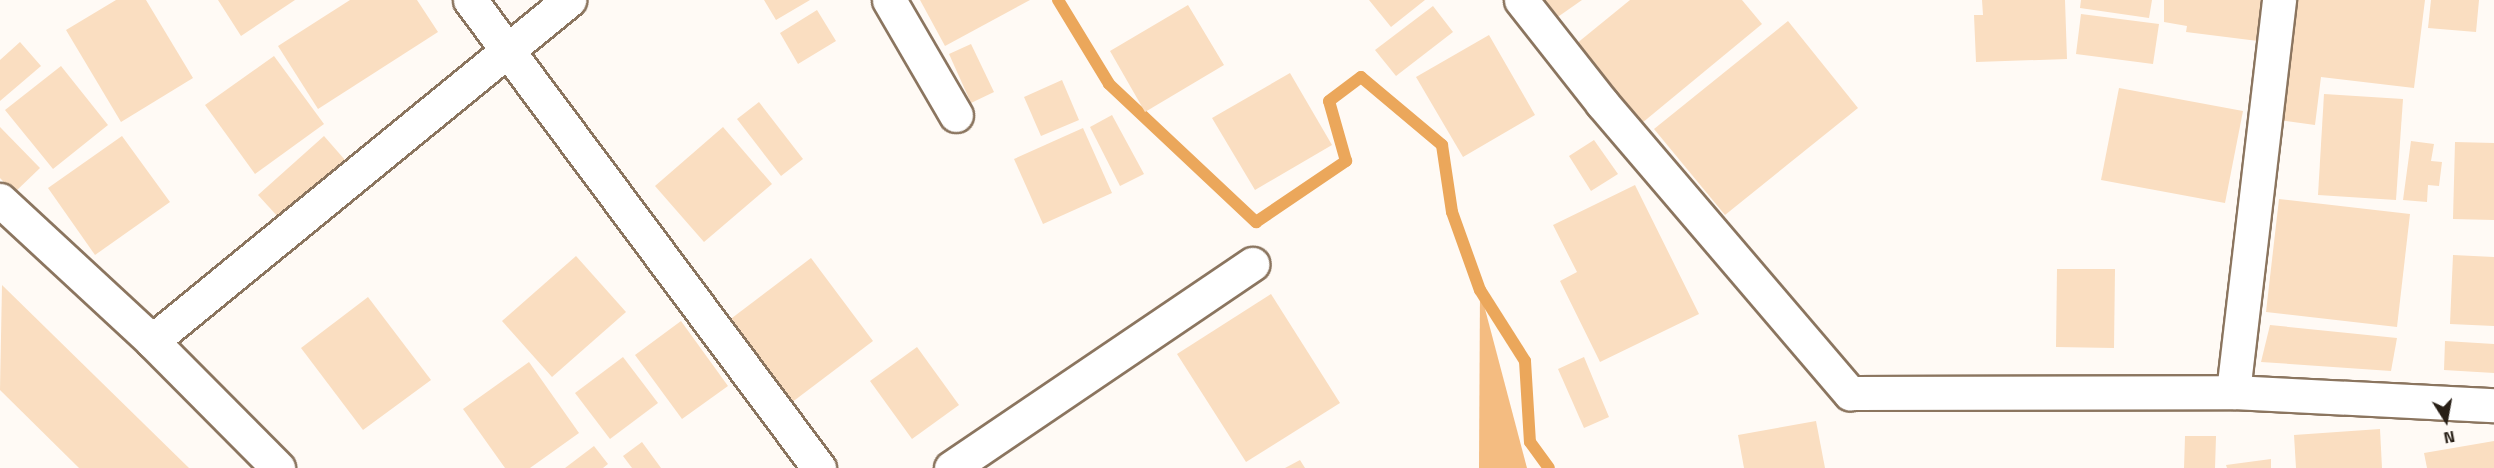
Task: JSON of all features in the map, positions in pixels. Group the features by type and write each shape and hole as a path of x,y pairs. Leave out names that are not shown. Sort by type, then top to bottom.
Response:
{"street":[{"path":"470,0 819,468"},
{"path":"152,341 569,0"},
{"path":"889,0 956,116"},
{"path":"1521,0 1610,112 1850,393 2233,392 2494,405"},
{"path":"2233,392 2279,0"},
{"path":"0,201 152,341 278,468"},
{"path":"951,468 1252,264"}],"shaded area":[{"path":"1480,290 1527,468 1479,468"}],"building":[{"path":"116,0 146,0 193,78 121,122 66,30"},
{"path":"218,0 295,0 241,36"},
{"path":"350,0 417,0 438,32 318,109 278,46"},
{"path":"764,0 810,0 776,20"},
{"path":"920,0 1030,0 945,46"},
{"path":"1369,0 1425,0 1391,27"},
{"path":"1537,0 1582,0 1552,21"},
{"path":"1630,0 1742,0 1762,24 1642,123 1576,44"},
{"path":"1982,0 2065,0 2067,59 1976,62 1974,15 1983,15"},
{"path":"2081,0 2152,0 2149,18 2080,8"},
{"path":"2164,0 2264,0 2258,41 2186,32 2187,26 2164,22"},
{"path":"2294,0 2425,0 2414,88 2321,77 2315,125 2278,120"},
{"path":"2431,0 2479,0 2476,32 2428,28"},
{"path":"1188,5 1224,65 1145,112 1110,51"},
{"path":"1433,6 1453,32 1396,76 1375,50"},
{"path":"817,10 836,41 798,64 780,33"},
{"path":"2081,14 2159,24 2153,64 2076,54"},
{"path":"1788,21 1858,108 1725,215 1654,129"},
{"path":"1489,35 1535,115 1463,157 1416,77"},
{"path":"20,42 41,66 0,101 0,60"},
{"path":"971,44 994,92 971,103 949,54"},
{"path":"274,56 324,124 255,174 205,105"},
{"path":"61,66 108,125 53,169 5,110"},
{"path":"1290,73 1332,145 1255,190 1212,118"},
{"path":"1062,80 1079,120 1041,136 1024,97"},
{"path":"2119,88 2243,111 2225,203 2101,180"},
{"path":"2324,94 2403,99 2396,200 2318,195"},
{"path":"759,102 803,159 781,176 737,119"},
{"path":"1112,115 1144,174 1120,186 1090,127"},
{"path":"0,127 40,168 14,193 0,178"},
{"path":"723,127 772,184 704,242 655,186"},
{"path":"1083,128 1112,193 1043,224 1014,159"},
{"path":"122,136 170,202 95,255 48,188"},
{"path":"324,136 345,160 279,218 258,195"},
{"path":"1594,140 1618,174 1591,191 1569,156"},
{"path":"2411,141 2434,144 2431,161 2442,162 2439,186 2428,185 2427,202 2403,200"},
{"path":"2455,142 2494,143 2494,220 2453,219"},
{"path":"1635,185 1699,314 1600,362 1560,281 1577,272 1553,225"},
{"path":"2279,199 2410,214 2397,327 2266,312"},
{"path":"2453,255 2494,257 2494,326 2450,324"},
{"path":"576,256 626,312 552,377 502,321"},
{"path":"811,258 873,341 791,403 728,321"},
{"path":"2057,269 2115,269 2114,348 2056,347"},
{"path":"2,285 189,468 79,468 0,390"},
{"path":"1271,294 1340,403 1246,462 1177,354"},
{"path":"368,297 431,380 363,430 301,348"},
{"path":"681,321 728,386 682,419 635,355"},
{"path":"2270,325 2397,338 2391,371 2261,362"},
{"path":"2445,341 2494,344 2494,373 2444,370"},
{"path":"917,347 959,405 912,439 870,381"},
{"path":"623,357 658,403 610,439 575,393"},
{"path":"1584,357 1609,417 1584,428 1558,369"},
{"path":"529,362 579,433 530,468 505,468 463,409"},
{"path":"1816,421 1825,468 1744,468 1738,435"},
{"path":"2380,429 2382,468 2296,468 2294,435"},
{"path":"2185,436 2216,436 2215,468 2184,468"},
{"path":"2494,441 2494,468 2427,468 2424,453"},
{"path":"642,442 661,468 632,468 623,456"},
{"path":"594,446 608,464 603,468 565,468"},
{"path":"2271,459 2271,468 2227,468 2226,465"},
{"path":"1300,460 1305,468 1285,468"}],"waterway":[{"path":"1058,0 1109,84 1256,222 1346,161 1329,101 1361,77 1442,145 1452,212 1480,290 1525,361 1530,442 1549,468"}]}
